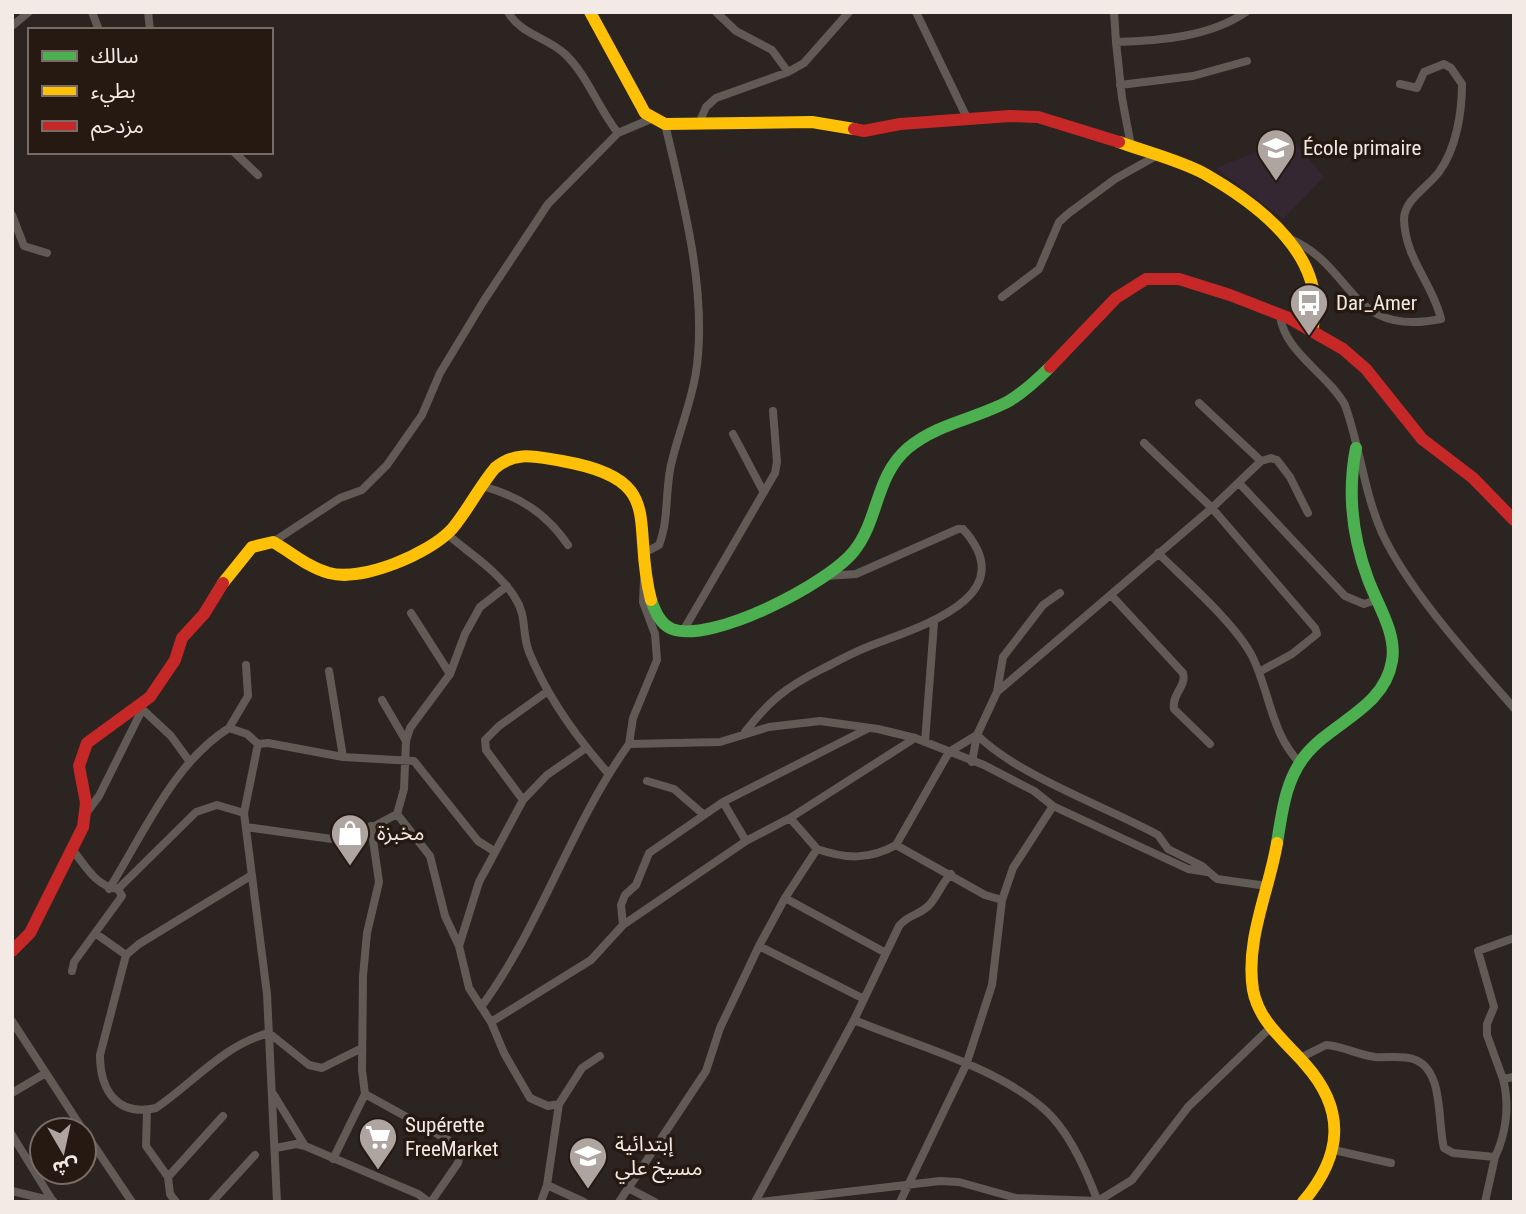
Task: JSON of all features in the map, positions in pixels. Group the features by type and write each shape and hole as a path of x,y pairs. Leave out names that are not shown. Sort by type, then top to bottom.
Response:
{"main road":[{"path":"590,12 612,55 651,119 665,124 700,121 812,122 864,131 900,124 967,118 1038,117 1131,146 1219,181 1264,213 1301,255 1318,307 1312,331"},
{"path":"12,951 30,933 72,849 86,814 79,766 87,743 140,707 150,697 176,660 182,638 204,614 230,570 252,547 273,542 330,574 346,576 391,564 447,534 498,465 513,456 531,456 602,470 627,485 641,510 646,552 644,580 654,612 662,622 683,632 728,622 825,576 855,550 878,490 897,458 935,430 1026,390 1119,297 1144,279 1156,276 1191,283 1280,316 1336,344 1358,361 1381,386 1414,431 1474,479 1514,520"},
{"path":"1309,1199 1334,1150 1337,1133 1333,1111 1319,1081 1270,1028 1255,1000 1253,947 1290,781 1300,763 1317,744 1370,701 1385,682 1392,661 1392,643 1352,528 1351,483 1356,448"}],"street":[{"path":"12,26 29,12"},
{"path":"508,12 521,29 549,43 573,63 618,133"},
{"path":"716,12 736,31 772,50 789,72"},
{"path":"700,121 706,107 716,98 789,72 804,63 849,12"},
{"path":"916,12 967,118"},
{"path":"1114,12 1120,85 1131,146"},
{"path":"1116,42 1206,30 1224,25 1246,12"},
{"path":"1120,85 1193,76 1247,61"},
{"path":"1288,238 1318,256 1359,300 1380,317 1398,323 1441,319 1414,265 1404,220 1405,209 1438,174 1448,153 1457,130 1462,84 1451,68 1444,64 1424,72 1417,88 1400,84"},
{"path":"273,542 340,498 362,490 387,465 422,415 440,373 475,314 548,204 618,133 651,119"},
{"path":"646,552 659,545 663,531 670,467 696,372 698,321 691,246 665,124"},
{"path":"236,154 258,174"},
{"path":"1002,297 1039,269 1059,222 1115,179 1156,156"},
{"path":"12,215 24,246 47,253"},
{"path":"1280,316 1286,339 1336,390 1351,422 1376,518 1388,545 1427,601 1514,708"},
{"path":"1199,403 1261,461"},
{"path":"683,632 777,467 773,411"},
{"path":"733,434 764,491"},
{"path":"1144,443 1212,508 1296,602 1317,634 1292,654 1259,672"},
{"path":"997,692 1212,508 1261,461 1271,458 1280,464 1308,513"},
{"path":"1239,482 1345,596 1364,604 1376,600"},
{"path":"482,486 521,499 548,521 568,545"},
{"path":"744,733 771,700 820,670 866,648 934,623 965,599 977,584 982,572 973,543 963,529 954,530 856,575 825,576"},
{"path":"447,534 484,562 507,586 526,616 527,646 548,691 586,748 608,773"},
{"path":"1158,553 1241,641 1259,672 1279,735 1287,750 1300,763"},
{"path":"481,1007 512,961 608,773 629,744 633,718 657,660 655,634 643,602 644,580"},
{"path":"246,827 339,840 354,837 397,814 404,789 406,741 418,714 450,674 465,634 480,607 507,586"},
{"path":"972,762 977,735 997,692 1003,657 1043,605 1059,593"},
{"path":"1111,595 1183,673 1184,681 1173,701 1174,709 1210,744"},
{"path":"411,613 450,674"},
{"path":"925,742 934,623"},
{"path":"113,889 190,762 212,738 229,728 248,696 246,664"},
{"path":"328,671 343,757"},
{"path":"523,800 486,750 485,740 499,726 548,691"},
{"path":"382,700 406,741"},
{"path":"86,814 99,796 140,707 171,736 190,762"},
{"path":"629,744 720,742 744,733 820,721 915,738 1034,791 1054,806 1188,869 1207,872 1236,884 1267,886"},
{"path":"229,728 247,734 258,744 268,743 343,757 406,759 422,768 478,841 494,851"},
{"path":"623,925 621,905 625,895 636,885 649,853 723,802 867,729"},
{"path":"790,818 817,849 851,858 883,852 896,845 949,752 977,735"},
{"path":"977,735 988,746 1042,777 1158,835 1168,849 1202,866 1207,872"},
{"path":"491,1022 590,960 623,925 746,841 790,818 915,738"},
{"path":"258,744 244,813 265,966 270,1033 277,1198 271,1202"},
{"path":"459,946 479,882 523,800 547,775 586,748"},
{"path":"1034,791 1042,777"},
{"path":"647,781 674,789 703,814"},
{"path":"723,802 746,841"},
{"path":"113,889 196,812 217,805 244,813"},
{"path":"900,1202 966,1065 992,985 1002,900 1013,869 1054,806"},
{"path":"397,814 430,856 445,916 459,946 469,988 491,1022 504,1053 530,1098 548,1106 559,1104"},
{"path":"333,1159 365,1094 362,1048 367,933 379,882 371,826"},
{"path":"896,845 985,895 1002,900"},
{"path":"72,849 91,873 122,896 74,962 72,971"},
{"path":"610,1202 619,1201 706,1071 720,1028 760,946 785,898 817,849"},
{"path":"755,1202 854,1020 905,917 922,912 951,874"},
{"path":"252,875 146,939 126,956 106,1026 100,1071 108,1094 117,1101 147,1110 170,1098 251,1038 270,1033"},
{"path":"785,898 886,953"},
{"path":"95,933 126,956"},
{"path":"1485,1202 1495,1157 1503,1136 1506,1111 1503,1079 1487,1035 1487,1024 1494,1007 1478,951 1514,938"},
{"path":"760,946 864,999"},
{"path":"854,1020 992,1076 1046,1111 1080,1159 1098,1201"},
{"path":"12,1021 73,1116"},
{"path":"761,1202 940,1181 959,1182 1015,1200 1098,1201 1132,1180 1188,1107 1270,1028"},
{"path":"270,1033 309,1065 322,1068 362,1048"},
{"path":"1300,1058 1326,1045 1370,1056 1411,1058 1420,1062 1427,1068 1435,1087 1444,1148 1453,1153 1495,1157"},
{"path":"541,1202 547,1185 559,1104 582,1068 600,1056"},
{"path":"12,1093 44,1074"},
{"path":"1503,1079 1514,1077"},
{"path":"276,1148 296,1144 306,1146 418,1194 430,1202 458,1163 461,1147 365,1094"},
{"path":"274,1095 306,1146"},
{"path":"147,1110 146,1146 168,1177 170,1194 176,1202"},
{"path":"168,1177 223,1116"},
{"path":"12,1135 53,1201"},
{"path":"1334,1150 1391,1163"},
{"path":"98,1152 132,1202"},
{"path":"212,1202 255,1155"},
{"path":"547,1185 584,1202"},
{"path":"628,1188 655,1202"},
{"path":"12,1191 21,1198 53,1201"}],"shaded area":[{"name":"École primaire","path":"1291,138 1324,177 1283,219 1216,168"}],"traffic: fast":[{"path":"651,600 664,624 672,629 690,631 714,628 741,619 796,594 821,579 854,551 868,526 889,472 908,448 944,427 1009,401 1050,367"},
{"path":"1277,843 1285,798 1292,777 1304,757 1328,734 1368,703 1379,691 1392,661 1389,629 1368,579 1355,531 1352,482 1356,448"}],"traffic: slow":[{"path":"590,12 645,113 665,124 812,122 854,129"},
{"path":"1119,142 1205,174 1248,202 1268,219 1301,258 1311,281 1315,305 1312,331"},
{"path":"223,583 252,547 273,542 307,564 329,573 359,573 394,564 428,548 452,529 495,468 503,462 527,456 596,469 618,480 632,492 639,508 651,600"},
{"path":"1277,843 1255,934 1251,971 1253,990 1267,1021 1319,1082 1333,1116 1332,1151 1326,1168 1303,1202"}],"traffic: jam":[{"path":"854,129 864,131 900,124 1010,116 1038,117 1119,142"},
{"path":"1050,367 1116,298 1146,279 1179,279 1230,295 1289,318 1343,349 1366,369 1422,439 1473,478 1514,520"},
{"path":"12,951 30,933 83,827 86,803 79,766 87,743 150,697 175,660 182,638 204,614 223,583"}],"place":[{"name":"École primaire","path":"1276,182"},
{"name":"Dar_Amer","path":"1309,337"},
{"name":"مخبزة","path":"350,867"},
{"name":"Supérette FreeMarket","path":"378,1171"},
{"name":"إبتدائية مسيخ علي","path":"588,1190"}]}
